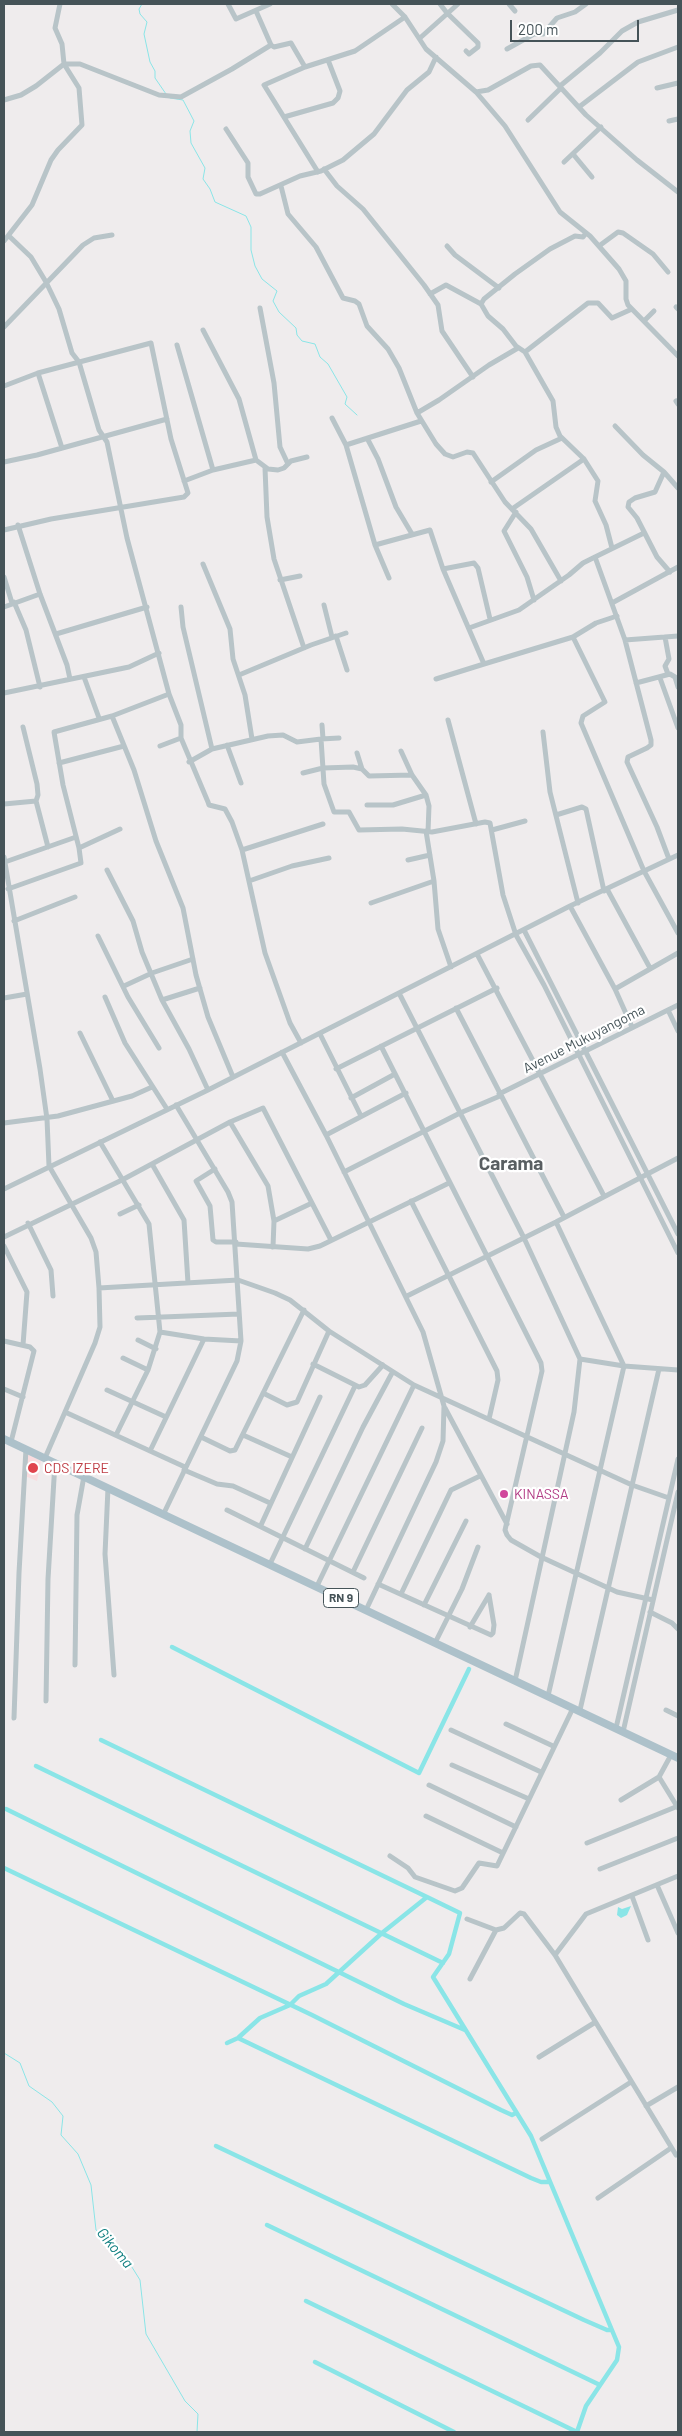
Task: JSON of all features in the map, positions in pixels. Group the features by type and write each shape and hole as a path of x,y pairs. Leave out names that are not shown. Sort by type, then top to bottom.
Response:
{"main road":[{"name":"RN 9","path":"7,1440 675,1757"}],"street":[{"path":"4,241 32,205 51,160 82,125 79,88 64,64 62,44 55,28 60,4"},
{"path":"228,4 236,20 270,4"},
{"path":"392,4 405,17 426,49 476,92 505,126 560,212 586,233 613,262 626,281 626,299 632,309 678,356"},
{"path":"440,4 447,14 478,43 478,47 469,54 466,51"},
{"path":"420,38 458,4"},
{"path":"509,4 516,11"},
{"path":"506,50 534,34 543,34 557,18 574,12 584,4"},
{"path":"256,10 271,45"},
{"path":"528,120 560,87 600,53 622,31 638,22 678,10"},
{"path":"318,172 264,86 305,67 359,48 405,17"},
{"path":"4,100 21,95 64,64 80,64 167,96 181,97 271,45 291,43 305,67"},
{"path":"579,107 638,62 678,47"},
{"path":"226,129 248,163 248,177 256,194 281,186 300,176 318,172 343,160 374,134 407,90 429,72 436,57"},
{"path":"284,117 333,103 338,98 340,91 328,60"},
{"path":"480,98 484,93 531,66 538,64 543,67 579,107 637,160 678,192"},
{"path":"657,88 678,83"},
{"path":"476,92 484,93"},
{"path":"669,121 678,119"},
{"path":"564,162 601,127"},
{"path":"574,154 592,177"},
{"path":"324,169 337,186 363,209 430,294 438,306 442,330 473,377"},
{"path":"281,186 288,214 316,248 343,298 355,301 358,304 367,326 388,350 399,368 421,421 445,454 453,457 467,452 473,453 491,482 531,529 561,582"},
{"path":"599,246 618,232 623,233 653,254 668,272"},
{"path":"481,304 484,299 550,249 576,236 583,237 586,233"},
{"path":"4,328 46,282 87,242 94,238 112,235"},
{"path":"9,236 31,257 46,282 59,309 72,353 79,362 99,430 107,442 139,585 148,607 169,694 181,725 181,738 189,762 209,805 225,809 242,850 265,953 290,1023 301,1043"},
{"path":"448,246 454,255 499,288"},
{"path":"430,294 446,285 481,304 488,316 503,329 518,348 525,352 553,401 556,427 562,438 584,459 598,480 595,501 606,525 612,548"},
{"path":"525,352 588,303 598,303 612,318 632,309"},
{"path":"260,308 275,391 280,447 288,464"},
{"path":"644,321 654,311"},
{"path":"202,330 240,399 256,460 265,468 278,470 295,459 306,457"},
{"path":"4,386 38,373 151,343 167,419 188,493 184,498 18,525 4,530"},
{"path":"178,345 213,470"},
{"path":"417,413 518,348"},
{"path":"38,373 62,448"},
{"path":"332,418 346,445 376,545 389,578"},
{"path":"4,462 167,419"},
{"path":"346,445 421,421"},
{"path":"615,426 643,455 664,472 678,488"},
{"path":"367,438 378,459 396,507 412,534"},
{"path":"491,482 536,450 562,438"},
{"path":"534,600 525,573 504,531 514,510 584,459"},
{"path":"184,481 213,470 256,460"},
{"path":"265,468 267,517 280,580 304,648"},
{"path":"664,472 655,492 635,498 628,506 657,557 674,569 678,576"},
{"path":"18,525 70,679"},
{"path":"376,545 430,530 443,569 484,664"},
{"path":"469,628 519,610 561,582 583,563 644,533"},
{"path":"595,557 625,640 651,743 647,748 628,757 627,762 657,827 669,859"},
{"path":"443,569 474,562 478,568 490,619"},
{"path":"203,564 230,629 233,659 245,695 252,739"},
{"path":"612,603 674,569"},
{"path":"280,580 300,576"},
{"path":"4,577 26,630 40,687"},
{"path":"4,607 13,602 40,594"},
{"path":"324,605 347,670"},
{"path":"56,634 148,607"},
{"path":"181,607 183,627 212,749"},
{"path":"436,678 573,637 596,623 617,616"},
{"path":"239,675 346,633"},
{"path":"625,640 678,636"},
{"path":"573,637 605,702 583,716 581,723 644,871 678,933"},
{"path":"665,637 669,658 665,666 668,674"},
{"path":"4,694 129,667 159,653"},
{"path":"636,683 660,678 668,674 673,675 678,687"},
{"path":"84,677 98,718"},
{"path":"660,678 678,728"},
{"path":"7,891 78,864 81,859 54,732 98,718 112,716 169,694"},
{"path":"112,716 156,841 183,908 193,959 210,1023 233,1077"},
{"path":"448,720 476,824"},
{"path":"322,725 324,784 334,812 349,812 359,830 402,829 427,832 488,822 492,830 503,895 516,935 582,1053"},
{"path":"23,726 37,784 38,795 36,801 48,848"},
{"path":"543,732 550,792 578,903"},
{"path":"189,762 212,749 252,739 283,734 297,742 338,738"},
{"path":"160,746 181,738"},
{"path":"59,762 124,746"},
{"path":"227,746 241,783"},
{"path":"402,751 412,775 426,795 429,806 427,832 438,929 450,967"},
{"path":"357,753 362,769 369,776 412,775"},
{"path":"303,773 323,768 352,767 362,769"},
{"path":"366,805 393,805 426,795"},
{"path":"4,804 36,801"},
{"path":"556,815 582,808 586,809 606,890 650,968"},
{"path":"492,830 525,821"},
{"path":"242,850 323,824"},
{"path":"79,848 120,829"},
{"path":"45,1458 81,1378 100,1327 99,1288 96,1252 91,1238 49,1166 47,1118 27,994 7,891 4,859 48,848 76,837"},
{"path":"408,860 430,855"},
{"path":"4,1189 320,1034 570,906 678,855"},
{"path":"249,881 292,866 329,858"},
{"path":"107,870 133,922 142,952 152,972 162,1000 194,1059 208,1090"},
{"path":"371,903 434,881"},
{"path":"14,921 76,897"},
{"path":"570,906 615,989 632,1027"},
{"path":"524,930 582,1053 644,1175 678,1234"},
{"path":"98,936 128,997 159,1048"},
{"path":"615,989 678,953"},
{"path":"478,954 604,1196"},
{"path":"124,986 152,972 193,959"},
{"path":"162,1000 200,988"},
{"path":"336,1069 497,988"},
{"path":"399,993 524,1238 580,1358 574,1412 515,1681"},
{"path":"4,998 27,994"},
{"path":"105,997 125,1043 167,1109"},
{"name":"Avenue Mukuyangoma","path":"344,1172 678,1005"},
{"path":"456,1008 564,1217"},
{"path":"668,1010 678,1031"},
{"path":"80,1033 113,1101"},
{"path":"320,1034 361,1116"},
{"path":"380,1046 426,1132 449,1183 488,1256 541,1363 542,1371 506,1530 511,1540 541,1557 608,1586 617,1592 653,1600"},
{"path":"282,1052 407,1296 423,1332 444,1406 507,1524"},
{"path":"351,1098 395,1074"},
{"path":"4,1123 47,1118 132,1096 152,1087"},
{"path":"326,1135 406,1093"},
{"path":"164,1514 184,1469 238,1361 241,1341 232,1202 215,1169 176,1105"},
{"path":"4,1237 28,1223 122,1180 230,1122 263,1108 331,1240"},
{"path":"230,1122 268,1186 274,1221 273,1247"},
{"path":"100,1142 149,1224 152,1234 154,1284 160,1332 156,1350 148,1370 116,1435"},
{"path":"407,1296 556,1222 678,1158"},
{"path":"152,1164 184,1220 188,1283"},
{"path":"215,1169 196,1181 210,1206 213,1240 216,1242 273,1247 308,1249 331,1240 449,1183"},
{"path":"644,1175 678,1253"},
{"path":"411,1201 497,1371 498,1380 489,1419"},
{"path":"274,1221 312,1203"},
{"path":"120,1214 139,1205"},
{"path":"548,1696 575,1572 624,1366 556,1222"},
{"path":"28,1223 51,1270 53,1296"},
{"path":"4,1246 27,1292 23,1346"},
{"path":"99,1288 238,1280 283,1296 304,1310 329,1331 383,1365 392,1373 632,1485 669,1498"},
{"path":"201,1436 230,1451 235,1450 304,1310"},
{"path":"137,1318 239,1314"},
{"path":"263,1393 287,1405 293,1405 298,1402 329,1331"},
{"path":"160,1332 204,1339 241,1341"},
{"path":"150,1451 204,1339"},
{"path":"4,1340 34,1351 23,1397 7,1440"},
{"path":"138,1340 156,1350"},
{"path":"123,1358 148,1370"},
{"path":"580,1358 624,1366 678,1370"},
{"path":"313,1364 359,1387 365,1385 383,1365"},
{"path":"390,1856 408,1868 415,1877 455,1891 462,1888 479,1863 497,1866 554,1746 576,1709 608,1586 659,1368"},
{"path":"305,1549 363,1427 392,1373"},
{"path":"317,1586 414,1384"},
{"path":"270,1564 356,1386"},
{"path":"4,1389 23,1397"},
{"path":"107,1390 166,1417"},
{"path":"260,1526 320,1397"},
{"path":"366,1610 436,1462 443,1441 444,1406"},
{"path":"65,1412 217,1484 233,1486 270,1504"},
{"path":"353,1572 422,1428"},
{"path":"243,1435 292,1457"},
{"path":"14,1718 26,1449"},
{"path":"620,1730 646,1599 678,1459"},
{"path":"46,1701 48,1579 55,1462"},
{"path":"75,1665 77,1515 84,1476"},
{"path":"401,1594 451,1490 480,1476"},
{"path":"108,1488 105,1554 114,1675"},
{"path":"620,1730 678,1492"},
{"path":"227,1510 364,1578"},
{"path":"424,1605 466,1520"},
{"path":"671,1524 678,1526"},
{"path":"435,1643 462,1589 478,1547"},
{"path":"378,1584 470,1627 491,1635 493,1633 489,1595 487,1595 470,1627"},
{"path":"650,1612 672,1623 678,1629"},
{"path":"666,1710 678,1716"},
{"path":"506,1724 554,1746"},
{"path":"451,1730 541,1772"},
{"path":"620,1800 659,1777 675,1757"},
{"path":"452,1765 529,1799"},
{"path":"587,1843 678,1807 659,1777"},
{"path":"429,1785 516,1826"},
{"path":"426,1816 503,1853"},
{"path":"600,1869 678,1838"},
{"path":"555,1955 586,1914 678,1876"},
{"path":"657,1885 678,1932"},
{"path":"632,1896 648,1940"},
{"path":"467,1919 496,1930 504,1928 522,1913 555,1955 594,2023 676,2155"},
{"path":"470,1979 496,1930"},
{"path":"539,2057 594,2023"},
{"path":"542,2139 631,2082"},
{"path":"646,2106 678,2087"},
{"path":"598,2198 671,2148"}],"shaded area":[{"name":"CDS IZERE","path":"27,1454 41,1461 37,1481 25,1476"}],"water":[{"path":"631,1906 627,1915 621,1918 617,1915 618,1907 622,1909"}],"waterway":[{"path":"142,4 139,9 140,14 147,22 144,34 150,62 155,71 155,78 166,94"},
{"path":"170,98 183,100 194,121 190,131 191,143 205,168 203,179 210,189 215,202 246,216 251,227 251,250 255,266 262,279 277,291 273,301 279,312 296,328 297,335 302,341 315,344 320,357 328,364 347,397 345,404 357,415"},
{"path":"172,1647 419,1773 469,1669"},
{"path":"101,1740 427,1897"},
{"path":"36,1766 443,1963"},
{"path":"6,1809 404,2004 465,2030"},
{"path":"4,1868 312,2015 501,2110 512,2115 516,2113"},
{"path":"227,2043 238,2038 260,2018 290,2005 299,1996 326,1984 382,1933 427,1897 460,1913 449,1954 433,1977 531,2136 619,2347 617,2360 586,2406 577,2432"},
{"path":"238,2038 531,2178 541,2182 550,2182"},
{"name":"Gikoma","path":"4,2053 20,2063 29,2086 52,2102 63,2116 61,2135 78,2154 91,2185 96,2230 114,2243 117,2254 130,2264 140,2280 146,2334 185,2401 198,2414 197,2432"},
{"path":"216,2146 584,2320 611,2330"},
{"path":"267,2225 600,2385"},
{"path":"306,2301 577,2432"},
{"path":"315,2362 454,2432"}],"place":[{"name":"CDS IZERE","path":"33,1468"},
{"name":"KINASSA","path":"504,1494"}],"district":[{"name":"Carama","path":"511,1164"}]}
